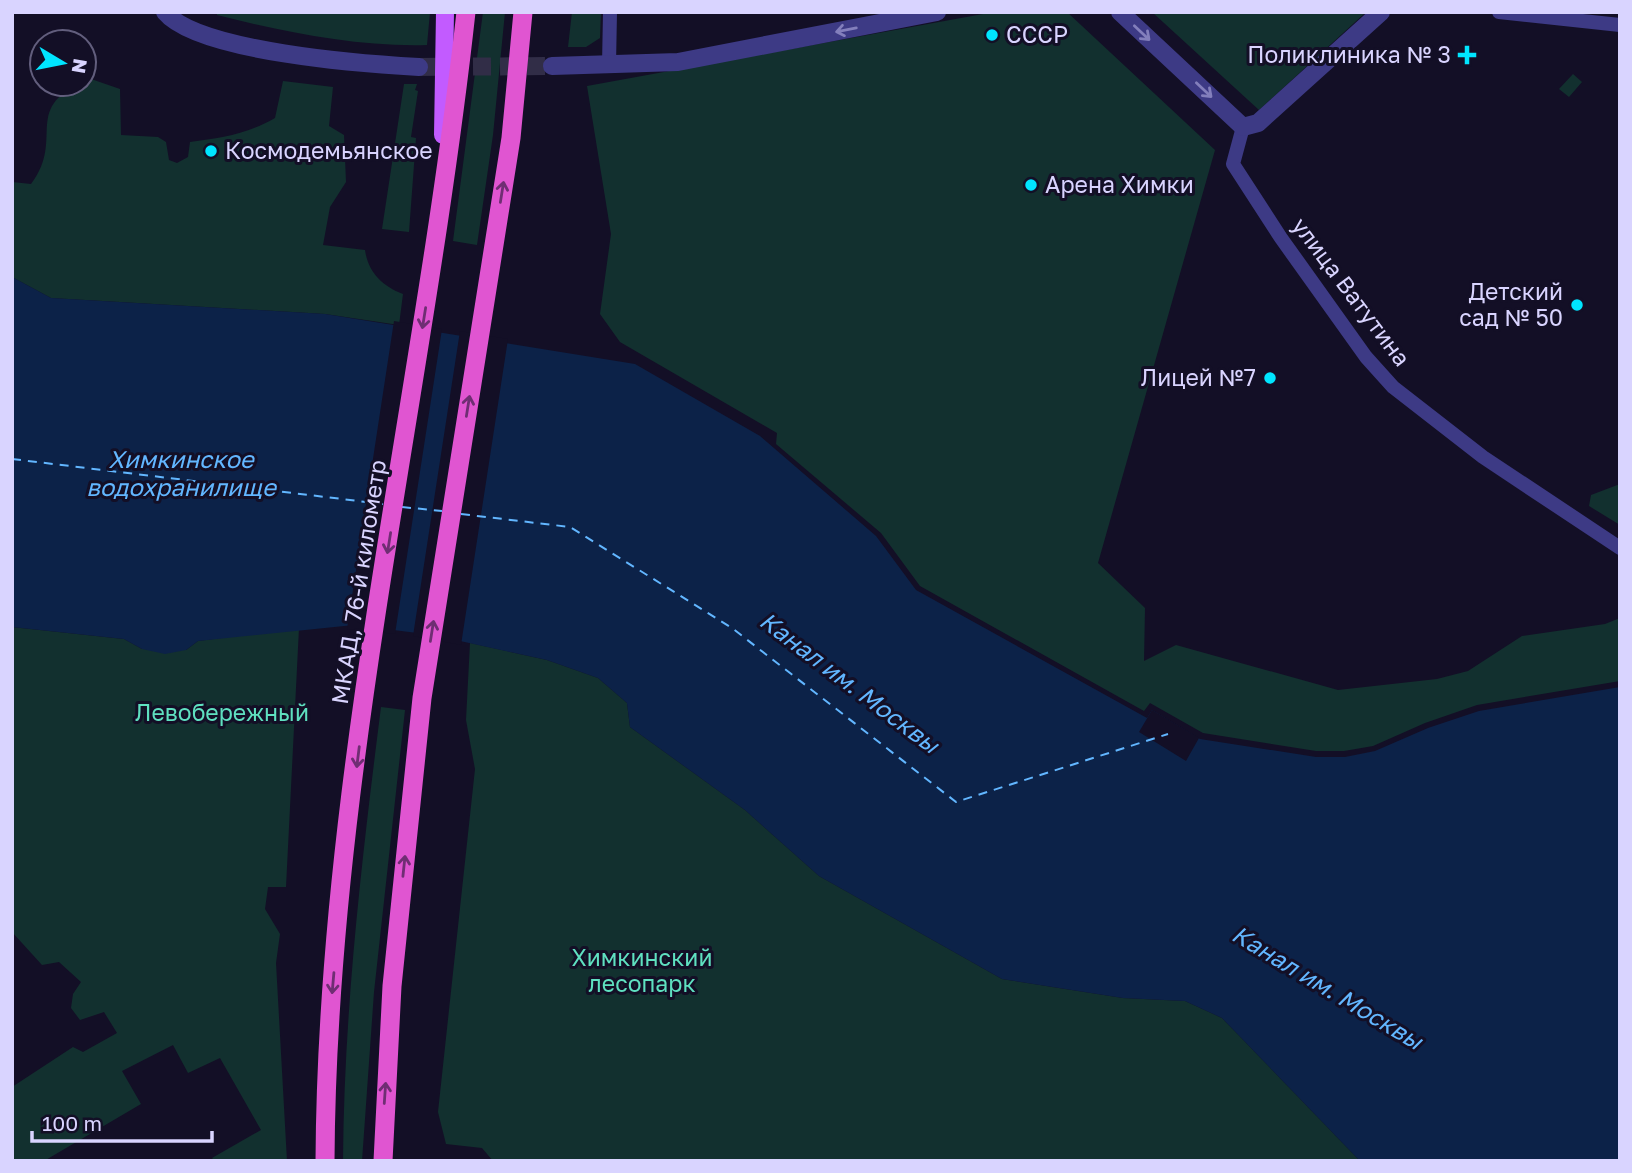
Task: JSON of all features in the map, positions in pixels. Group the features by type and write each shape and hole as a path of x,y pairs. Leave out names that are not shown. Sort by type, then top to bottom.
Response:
{"highway":[{"name":"МКАД, 76-й километр","path":"325,1161 332,991 366,689 442,202 466,12"},
{"path":"383,1161 392,986 422,698 511,138 523,12"}],"main road":[{"path":"442,202 445,12"}],"street":[{"path":"165,12 177,23 213,38 311,56 419,67"},
{"path":"609,65 610,12"},
{"path":"552,66 678,62 937,12"},
{"path":"1120,12 1243,127 1258,123 1381,12"},
{"path":"1499,12 1620,25"},
{"name":"улица Ватутина","path":"1243,127 1233,164 1281,238 1384,377 1419,410 1483,457 1620,548"}],"green space":[{"path":"217,12 430,12 427,45 401,45 321,37 217,15"},
{"path":"483,12 505,12 493,135 477,245 453,241"},
{"path":"572,12 601,12 600,38 586,47 568,47"},
{"path":"994,12 1067,12 1215,150 1098,563 1145,608 1144,661 1176,645 1338,690 1437,679 1468,671 1522,636 1605,624 1620,618 1620,681 1477,705 1425,723 1373,746 1344,751 1316,751 1203,733 1150,703 1144,711 920,586 881,533 776,444 777,433 620,342 600,314 611,234 587,86"},
{"path":"1152,12 1366,12 1259,110"},
{"path":"1573,74 1582,82 1569,97 1559,89"},
{"path":"98,81 120,89 121,135 158,137 166,142 169,160 177,163 188,157 190,142 234,134 275,118 283,81 333,87 329,126 344,135 346,182 330,207 323,245 365,250 369,265 377,277 403,294 399,325 325,314 51,298 12,277 12,182 31,184 41,167 49,112 60,98 98,98"},
{"path":"404,84 417,84 415,90 418,91 411,137 416,138 409,232 382,229"},
{"path":"1620,484 1620,525 1589,506 1591,495"},
{"name":"Левобережный","path":"12,627 124,639 142,649 186,650 198,641 299,628 286,887 268,887 265,909 280,934 276,963 287,1161 215,1161 212,1158 261,1130 220,1058 188,1073 173,1045 122,1071 141,1104 44,1161 12,1161 12,1087 73,1047 83,1052 117,1033 104,1012 80,1020 71,1008 73,994 81,982 59,962 42,965 12,932"},
{"name":"Химкинский лесопарк","path":"470,643 547,660 598,678 627,703 630,727 745,810 819,876 1002,979 1123,998 1185,1001 1222,1018 1360,1161 493,1161 482,1148 446,1144 438,1112 475,769 466,720"},
{"path":"381,707 405,710 374,992 362,1161 343,1161 350,990"}],"water":[{"name":"Химкинское водохранилище","path":"12,277 51,298 325,314 635,364 760,436 876,536 916,590 1147,718 1152,710 1200,739 1316,757 1345,757 1375,751 1428,728 1479,711 1620,687 1620,1161 1360,1161 1222,1018 1185,1001 1123,998 1002,979 819,876 745,810 630,727 627,703 598,678 547,660 433,635 354,625 198,641 186,650 165,654 142,649 124,639 12,627"}],"pier":[{"path":"394,321 442,329 395,634 347,629"},
{"path":"460,331 508,339 461,645 413,636"},
{"path":"1152,710 1199,738 1186,761 1139,732"}],"ferry route":[{"path":"12,459 383,504"},
{"path":"402,507 442,511"},
{"path":"461,514 570,527 732,628 956,802 1168,734"}],"tunnel":[{"path":"419,67 552,66"}],"place":[{"name":"СССР","path":"992,35"},
{"name":"Поликлиника № 3","path":"1467,55"},
{"name":"Космодемьянское","path":"211,151"},
{"name":"Арена Химки","path":"1031,185"},
{"name":"Детский сад № 50","path":"1577,305"},
{"name":"Лицей №7","path":"1270,378"}],"water label":[{"name":"Канал им. Москвы","path":"849,683"},
{"name":"Канал им. Москвы","path":"1327,988"}]}
